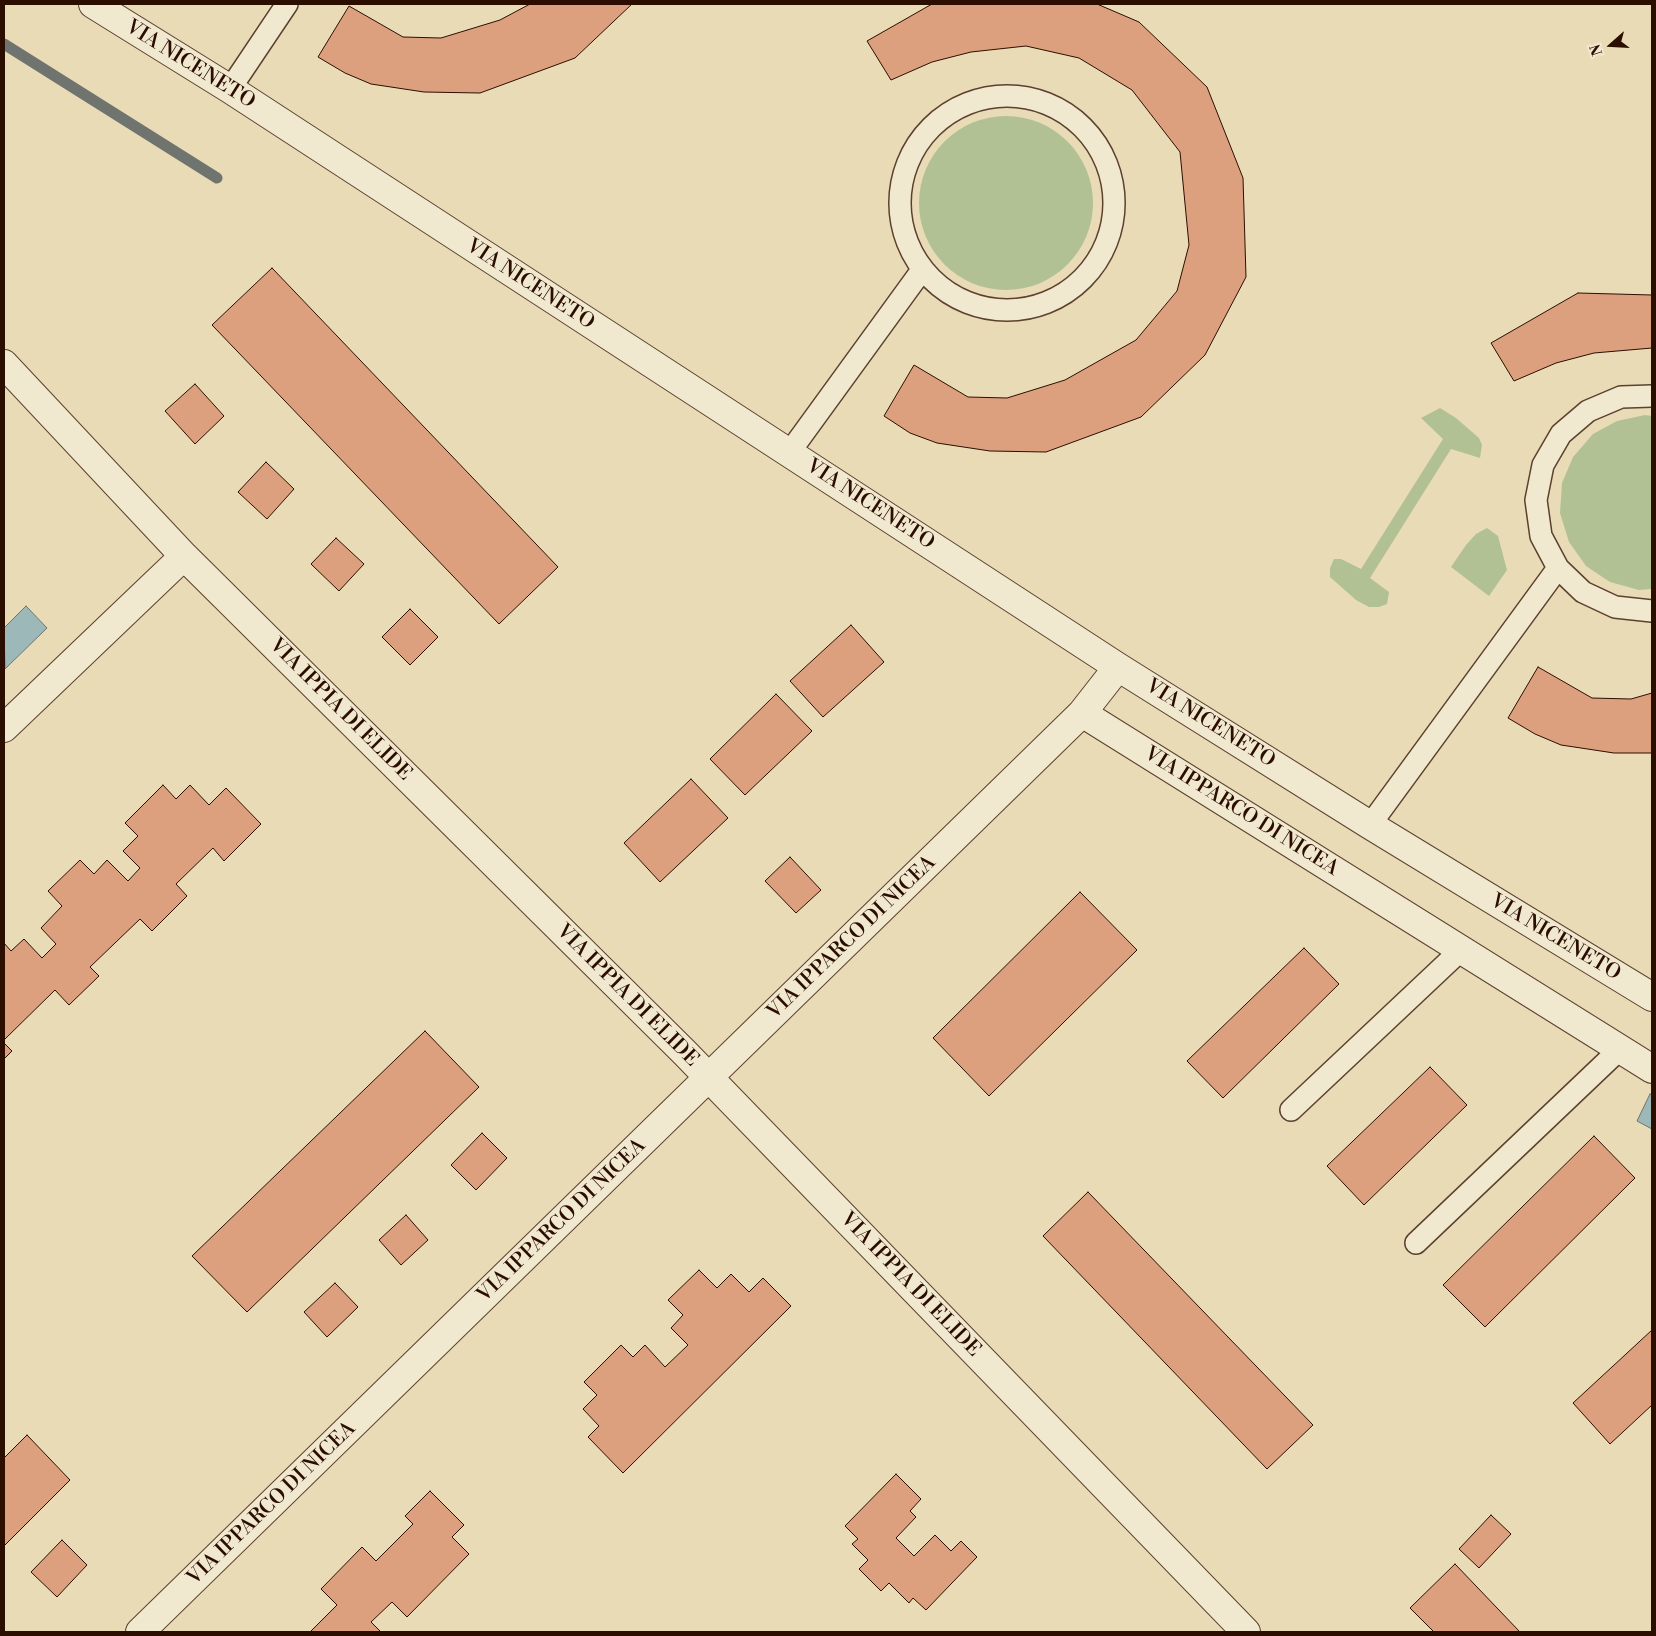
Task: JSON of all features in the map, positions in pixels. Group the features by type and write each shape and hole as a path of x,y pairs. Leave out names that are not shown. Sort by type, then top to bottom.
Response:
{"street":[{"name":"VIA NICENETO","path":"93,4 230,90 1118,667 1370,825 1652,997"},
{"name":"VIA IPPIA DI ELIDE","path":"4,364 184,556 709,1078 1246,1632"},
{"path":"4,728 184,556"},
{"path":"1082,712 1118,667"},
{"name":"VIA IPPARCO DI NICEA","path":"140,1632 1082,712 1652,1069"}],"lane":[{"path":"230,90 287,4"},
{"path":"1019,95 1054,106 1083,127 1105,156 1114,190 1114,216 1113,225 1101,257 1078,285 1048,304 1014,311 980,308 948,293 922,270 905,238 899,202 905,166 923,135 950,111 983,97 1019,95"},
{"path":"789,453 922,270"},
{"path":"1652,396 1622,397 1588,411 1561,434 1543,465 1536,500 1541,536 1558,568 1583,592 1615,607 1652,611"},
{"path":"1370,825 1558,568"},
{"path":"1291,1110 1462,950"},
{"path":"1416,1243 1620,1049"}],"green space":[{"path":"1006,116 1023,118 1039,123 1061,136 1073,148 1089,178 1093,203 1091,220 1086,236 1073,258 1061,270 1031,286 1006,290 989,288 973,283 951,270 939,258 923,228 919,203 921,186 926,170 939,148 951,136 981,120"},
{"path":"1440,408 1456,418 1479,438 1482,445 1480,458 1451,449 1370,578 1389,592 1387,604 1379,607 1369,607 1356,600 1330,577 1330,568 1334,559 1341,559 1361,569 1443,439 1421,418"},
{"path":"1645,415 1652,416 1652,589 1639,590 1610,582 1586,566 1569,542 1560,513 1562,483 1573,457 1593,434 1617,421"},
{"path":"1487,528 1498,536 1507,570 1489,596 1451,567 1476,534"}],"water":[{"path":"26,606 47,628 5,669 4,628"},
{"path":"1650,1094 1652,1095 1652,1129 1637,1121"}],"building":[{"path":"530,4 632,4 575,58 480,93 424,92 371,84 345,73 318,57 349,6 403,37 441,38 500,20"},
{"path":"932,4 1097,4 1139,22 1207,87 1243,178 1246,277 1205,355 1141,417 1046,452 990,451 937,443 910,433 884,416 914,365 968,397 1007,398 1065,380 1136,340 1177,291 1189,245 1180,152 1132,90 1079,58 1026,46 971,52 932,62 891,80 867,41"},
{"path":"272,268 558,567 499,624 212,325"},
{"path":"1578,293 1652,295 1652,348 1594,353 1556,363 1514,381 1491,343"},
{"path":"195,384 224,416 195,444 165,411"},
{"path":"266,462 294,489 267,519 238,492"},
{"path":"336,538 364,564 339,591 311,564"},
{"path":"410,609 438,637 410,665 382,637"},
{"path":"851,625 884,662 823,717 790,681"},
{"path":"1538,667 1592,698 1631,699 1652,693 1652,753 1614,753 1561,745 1535,734 1508,718"},
{"path":"776,694 812,731 745,795 710,759"},
{"path":"691,779 728,818 660,882 624,843"},
{"path":"163,785 176,799 190,785 209,805 226,788 261,824 224,861 213,848 176,884 187,896 152,931 140,919 90,967 99,976 69,1005 55,990 4,1040 4,943 11,951 24,939 42,958 56,944 41,928 62,906 48,891 80,860 94,874 107,860 128,881 140,868 123,851 138,836 125,823"},
{"path":"790,857 821,890 796,913 765,881"},
{"path":"1080,892 1137,950 989,1096 933,1038"},
{"path":"1304,948 1339,984 1223,1098 1187,1061"},
{"path":"425,1031 479,1087 247,1312 192,1256"},
{"path":"4,1043 12,1051 4,1059"},
{"path":"1430,1067 1467,1105 1364,1205 1327,1166"},
{"path":"482,1133 507,1158 476,1190 451,1165"},
{"path":"1594,1136 1635,1178 1485,1327 1443,1285"},
{"path":"1088,1192 1313,1425 1267,1469 1043,1236"},
{"path":"406,1215 428,1240 401,1265 379,1240"},
{"path":"699,1270 717,1288 731,1274 749,1292 763,1278 791,1306 623,1473 588,1437 599,1426 583,1409 597,1395 584,1382 621,1345 633,1357 645,1345 665,1367 688,1345 671,1328 683,1315 668,1300"},
{"path":"335,1283 358,1307 327,1337 304,1312"},
{"path":"1652,1330 1652,1405 1610,1444 1573,1403"},
{"path":"27,1435 70,1480 4,1546 4,1458"},
{"path":"896,1474 921,1499 910,1511 916,1517 896,1538 914,1556 935,1535 951,1551 961,1541 977,1557 926,1610 913,1598 909,1603 889,1583 881,1591 859,1569 868,1560 852,1544 858,1539 845,1526"},
{"path":"430,1491 464,1525 452,1537 469,1554 407,1617 392,1602 371,1622 381,1632 310,1632 337,1605 321,1589 362,1547 376,1561 413,1524 405,1516"},
{"path":"1491,1515 1511,1534 1479,1568 1459,1549"},
{"path":"62,1540 87,1565 57,1597 31,1572"},
{"path":"1455,1564 1520,1632 1434,1632 1410,1608"}],"waterway":[{"path":"4,44 217,178"}]}
